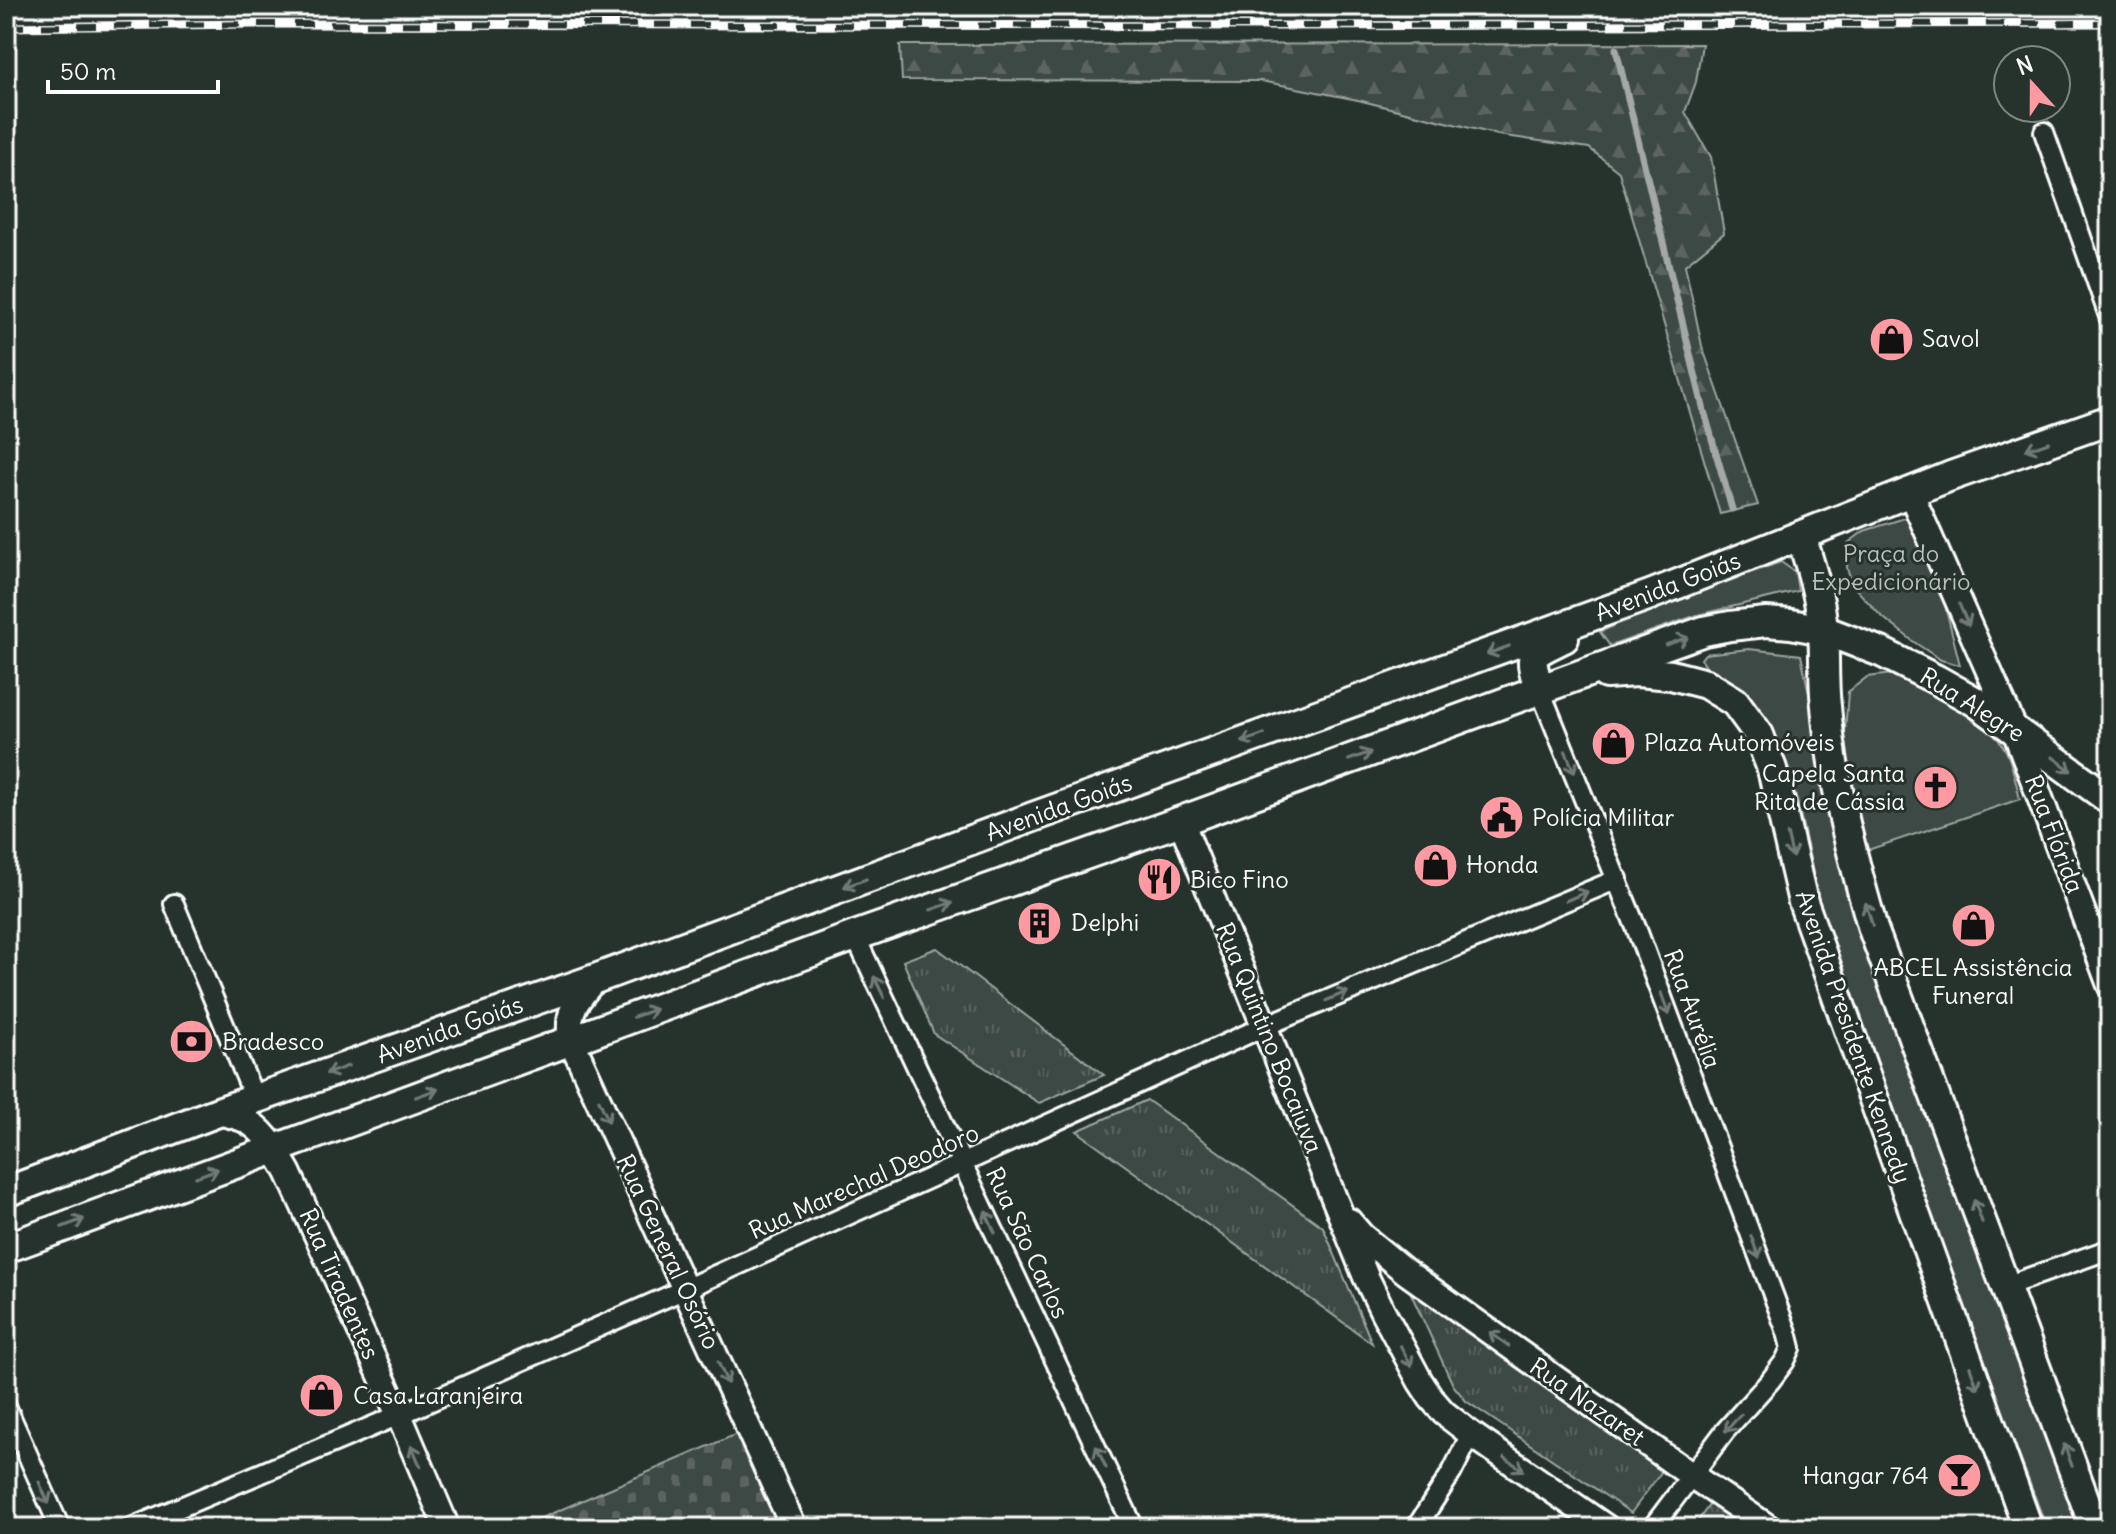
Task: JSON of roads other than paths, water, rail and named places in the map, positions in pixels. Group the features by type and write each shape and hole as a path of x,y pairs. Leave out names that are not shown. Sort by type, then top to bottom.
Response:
{"main road":[{"name":"Avenida Goiás","path":"6,1192 218,1112 595,979 1650,595 1910,492 2110,420"},
{"path":"1801,536 1811,566 1823,630 1826,705 1832,754 1860,884 2095,1528"},
{"path":"1540,690 1531,665 1537,651 1650,595"},
{"path":"6,1248 855,936 1704,631 1766,622 1823,630"},
{"name":"Rua Alegre","path":"1823,630 1849,638 1976,702 2110,800"},
{"name":"Avenida Presidente Kennedy","path":"1577,676 1637,672 1671,675 1706,684 1735,702 1759,735 1772,769 1803,902 2028,1528"}],"street":[{"path":"2044,132 2110,319"},
{"path":"1910,492 2014,728"},
{"name":"Rua Aurélia","path":"1540,690 1618,879 1791,1348 1770,1381 1691,1475"},
{"name":"Rua Flórida","path":"2014,728 2110,985"},
{"name":"Rua Quintino Bocaiuva","path":"1181,821 1383,1312"},
{"name":"Rua Marechal Deodoro","path":"131,1528 399,1415 685,1289 1265,1026 1618,879"},
{"path":"174,904 255,1099"},
{"name":"Rua São Carlos","path":"855,936 1134,1528"},
{"path":"571,1040 570,1013 595,979"},
{"name":"Rua General Osório","path":"571,1040 794,1528"},
{"name":"Rua Tiradentes","path":"218,1112 244,1119 261,1132 288,1172 447,1528"},
{"name":"Rua Quintino Bocaiuva","path":"1339,1210 1362,1236 1406,1272"},
{"path":"2006,1286 2110,1249"},
{"path":"1406,1272 1390,1286 1383,1312 1431,1398 1444,1413 1471,1434 1607,1528"},
{"name":"Rua Nazaret","path":"1406,1272 1769,1528"},
{"path":"6,1406 60,1528"},
{"path":"1416,1528 1452,1472 1471,1434"},
{"path":"1652,1528 1691,1475"}],"waterway":[{"path":"1616,49 1704,411 1732,509"}],"railway":[{"path":"6,27 253,24 1292,26 2110,23"}],"place":[{"name":"Savol","path":"1891,339"},
{"name":"Plaza Automóveis","path":"1613,743"},
{"name":"Capela Santa Rita de Cássia","path":"1936,788"},
{"name":"Polícia Militar","path":"1501,818"},
{"name":"Honda","path":"1435,865"},
{"name":"Bico Fino","path":"1159,880"},
{"name":"Delphi","path":"1040,923"},
{"name":"ABCEL Assistência Funeral","path":"1973,926"},
{"name":"Bradesco","path":"191,1042"},
{"name":"Casa Laranjeira","path":"322,1396"},
{"name":"Hangar 764","path":"1960,1476"}],"park label":[{"name":"Praça do Expedicionário","path":"1891,568"}]}
